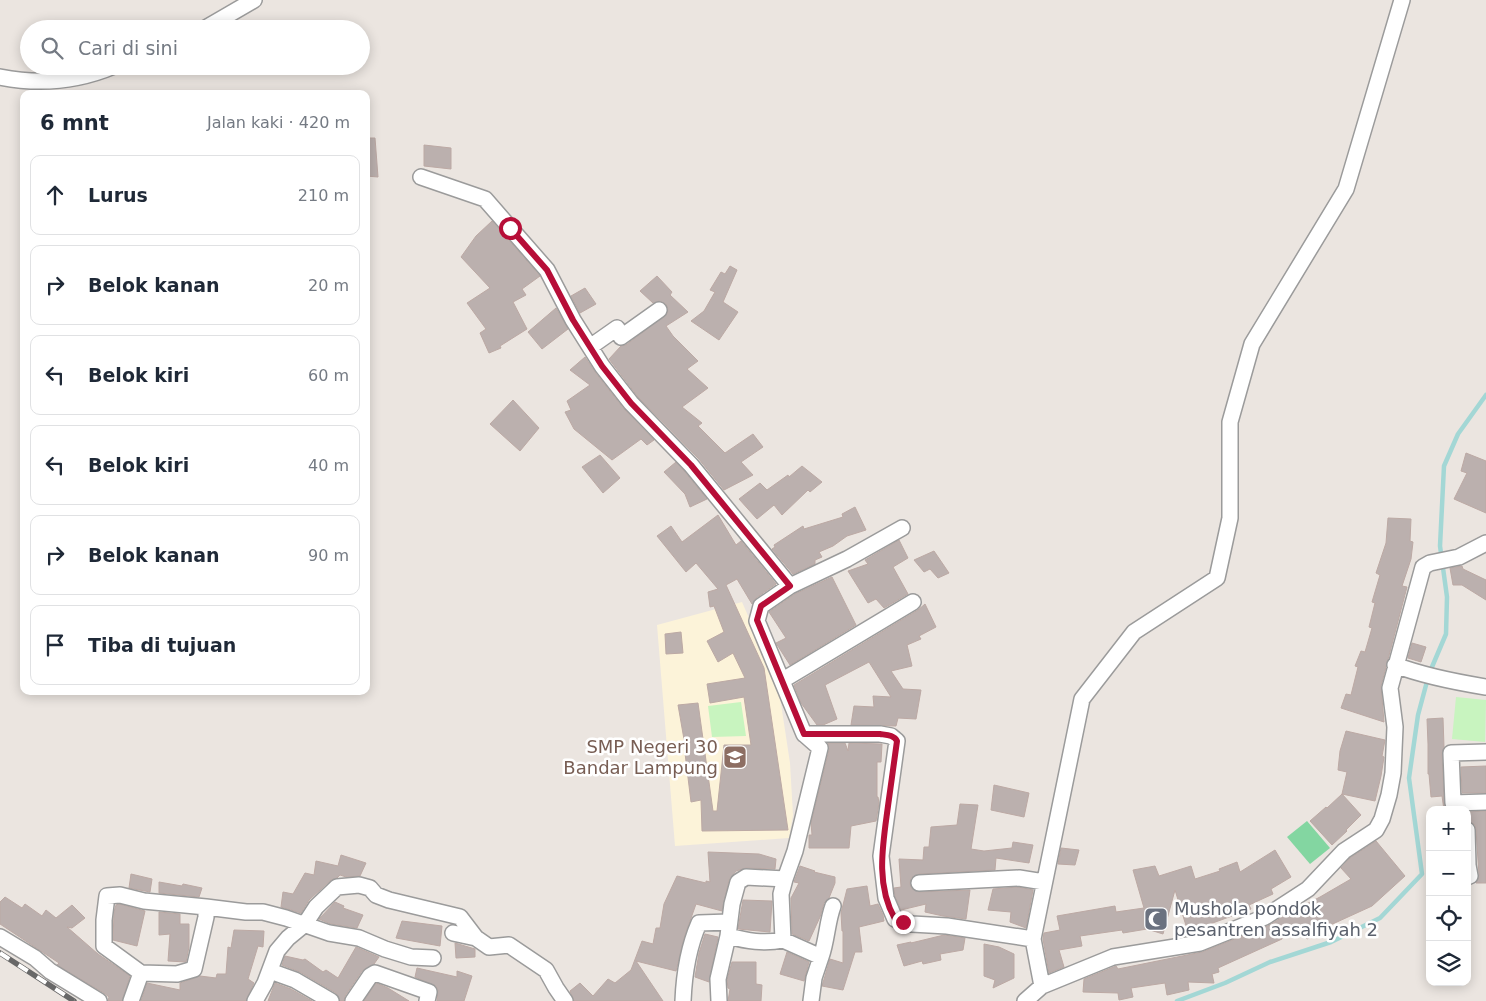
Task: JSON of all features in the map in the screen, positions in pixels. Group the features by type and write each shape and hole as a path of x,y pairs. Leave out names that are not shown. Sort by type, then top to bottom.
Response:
{"street":[{"path":"220,20 254,0"},
{"path":"1042,986 1033,939 1082,699 1134,632 1217,578 1230,518 1230,422 1252,344 1346,189 1402,0"},
{"path":"0,77 18,81 47,82 88,75"},
{"path":"421,177 485,200 547,270 573,320 602,366 631,403 691,465 790,586"},
{"path":"590,346 617,328 621,337 659,310"},
{"path":"783,940 781,894 795,851 820,748 804,734 757,620 761,606 790,586 847,559 902,528"},
{"path":"1026,1001 1042,986 1113,957 1200,943 1265,917 1308,889 1344,851 1376,830 1382,819 1393,773 1395,727 1390,688 1423,567 1430,563 1459,557 1486,543"},
{"path":"783,680 913,602"},
{"path":"1395,665 1458,683 1486,687"},
{"path":"804,734 880,734 891,736 897,741 881,856 886,898 895,919 912,924 947,926 1033,939"},
{"path":"1460,806 1453,803 1451,752 1486,752"},
{"path":"1468,806 1486,802"},
{"path":"719,1001 718,979 738,882 746,877 785,879"},
{"path":"920,883 1019,878 1044,882"},
{"path":"255,1001 270,971 277,951 288,938 305,924 316,907 337,887 359,885 370,888 376,895 389,900 460,917 476,938 489,947 509,944 546,970 564,1001"},
{"path":"206,906 206,917 194,969 177,974 141,973 104,946 104,920 107,896 120,895 144,901 206,906 246,912 263,912 329,933 358,938 411,957 433,958"},
{"path":"811,1001 814,978 826,944 830,913 833,906"},
{"path":"683,1001 683,985 693,935 699,922 729,929 751,942 783,940 820,957"},
{"path":"453,933 476,938"},
{"path":"0,937 35,958 50,971 98,1001"},
{"path":"270,971 295,980 331,1001"},
{"path":"130,1001 141,973"},
{"path":"353,1001 370,976 375,973 429,992 427,1001"}],"shaded area":[{"path":"742,602 778,684 790,763 793,815 789,838 675,846 657,625"}],"green space":[{"path":"1456,697 1486,700 1485,742 1452,739"},
{"path":"741,702 746,736 712,737 708,706"},
{"path":"1307,821 1330,848 1310,864 1287,837"}],"building":[{"path":"370,138 375,138 378,177 370,176"},
{"path":"424,145 451,148 451,169 424,166"},
{"path":"492,221 540,276 522,289 526,295 513,302 527,329 500,346 501,348 489,353 480,333 486,329 467,303 490,288 461,257 476,236"},
{"path":"730,266 737,270 723,302 738,312 719,340 691,321 704,311 715,292 710,290 721,272 725,274"},
{"path":"657,276 672,292 670,295 688,312 666,326 673,336 698,361 687,369 708,388 682,407 702,423 698,426 725,453 753,434 763,447 741,462 753,475 724,490 698,458 638,397 609,359 621,346 626,345 667,314 666,304 659,301 653,303 640,291"},
{"path":"585,288 596,304 580,313 571,296"},
{"path":"556,308 568,329 542,349 528,332"},
{"path":"585,357 624,409 654,440 647,445 641,439 612,460 574,429 565,412 571,410 567,401 590,385 570,370"},
{"path":"513,400 539,428 520,451 490,424"},
{"path":"1466,453 1486,461 1486,513 1454,499 1467,473 1461,471"},
{"path":"600,455 620,478 603,493 582,467"},
{"path":"676,462 707,499 690,507 685,494 664,472"},
{"path":"802,466 822,482 810,492 808,490 782,515 774,505 757,519 739,499 760,483 767,490 788,475 789,477"},
{"path":"855,507 866,530 847,536 833,546 819,552 822,557 815,560 815,564 793,574 772,549 775,547 774,545 803,526 804,529 843,517 842,514"},
{"path":"718,515 736,545 741,541 776,584 756,598 752,604 737,579 726,585 764,668 788,830 702,831 701,800 691,802 685,745 678,705 698,703 713,811 717,811 724,745 751,745 744,697 710,703 707,684 745,678 733,653 718,662 707,641 724,632 714,606 710,607 708,592 718,589 696,563 686,572 657,536 671,526 682,542"},
{"path":"1388,518 1411,519 1410,541 1413,542 1411,559 1402,586 1407,587 1381,686 1384,722 1341,708 1346,694 1351,695 1358,667 1355,666 1361,651 1365,652 1372,628 1369,627 1375,603 1372,602 1380,575 1376,573 1386,543"},
{"path":"899,540 908,558 893,567 908,594 884,608 876,599 868,603 848,571 868,564 865,560"},
{"path":"934,551 949,573 938,578 930,569 924,572 914,560"},
{"path":"1462,566 1463,569 1486,580 1486,600 1462,585 1453,585 1450,568"},
{"path":"832,577 856,625 790,665 776,643 786,638 769,612 795,594"},
{"path":"925,604 936,627 919,636 921,639 907,645 912,666 891,671 903,689 921,690 916,719 898,718 896,726 851,725 854,706 874,707 873,696 891,697 869,662 825,685 837,719 823,725 817,725 801,703 794,685"},
{"path":"681,632 683,653 666,654 665,634"},
{"path":"1412,643 1426,647 1421,662 1408,658"},
{"path":"1443,718 1444,747 1442,753 1445,806 1443,806 1442,796 1431,797 1428,774 1427,719"},
{"path":"1346,731 1385,740 1381,776 1375,801 1342,794 1347,772 1338,770 1340,751"},
{"path":"828,743 845,743 848,751 849,743 882,744 881,762 877,762 877,797 879,803 876,821 851,826 849,848 809,848 809,835 812,835 811,823 829,750"},
{"path":"1486,766 1486,793 1462,793 1461,767"},
{"path":"994,785 1029,793 1024,817 991,810"},
{"path":"1342,794 1361,815 1332,845 1310,821"},
{"path":"960,804 978,805 971,849 984,851 1012,848 1013,842 1033,845 1029,863 996,858 995,870 919,874 911,878 911,888 919,892 970,890 966,919 925,912 926,904 901,910 894,888 901,887 899,859 923,860 924,847 929,847 931,827 957,825"},
{"path":"1486,811 1486,883 1476,883 1479,875 1476,830 1475,825 1471,822 1471,812"},
{"path":"1376,841 1405,876 1372,906 1326,927 1327,929 1307,939 1302,929 1218,968 1219,972 1212,974 1214,983 1188,982 1189,990 1167,995 1165,983 1131,988 1133,997 1119,1000 1118,993 1083,992 1084,979 1116,966 1118,969 1202,952 1270,925 1351,879 1341,868 1350,858"},
{"path":"1061,848 1079,850 1075,865 1058,864"},
{"path":"1275,850 1291,877 1271,889 1273,894 1249,905 1251,909 1188,932 1175,890 1163,934 1147,929 1123,933 1122,930 1080,936 1082,946 1059,950 1064,967 1049,973 1043,939 1044,933 1060,930 1057,916 1115,906 1116,912 1144,908 1133,870 1155,866 1159,876 1191,866 1195,879 1220,871 1219,869 1237,862 1240,872"},
{"path":"708,852 759,854 776,859 775,869 746,868 736,871 729,880 722,911 696,904 684,938 676,971 636,961 663,1001 574,1001 570,991 580,983 593,996 608,979 615,983 631,970 642,941 653,944 656,928 660,928 664,904 677,876 706,883 706,881 710,882"},
{"path":"341,855 366,863 360,876 346,877 340,875 331,880 309,900 301,913 281,907 283,892 293,894 305,873 314,875 316,861 338,866"},
{"path":"800,866 814,872 835,877 835,883 829,898 824,903 809,941 792,934 791,898 799,883 794,882"},
{"path":"131,874 152,879 150,892 129,888"},
{"path":"159,882 202,888 199,897 159,893"},
{"path":"867,886 870,906 878,904 884,921 859,927 862,952 855,952 843,990 822,986 830,959 843,963 841,913 847,889"},
{"path":"1018,887 1033,890 1026,928 1010,922 1011,912 988,910 993,889"},
{"path":"5,897 22,908 25,904 42,916 46,910 56,918 72,905 85,918 72,928 67,927 98,954 130,976 122,1001 108,1001 109,997 104,993 57,965 59,963 0,924 0,902"},
{"path":"743,900 772,901 770,932 738,929"},
{"path":"335,902 344,906 343,908 363,915 357,928 331,924 319,919"},
{"path":"119,904 145,911 137,946 113,940 114,912 116,905"},
{"path":"159,912 180,914 180,924 189,924 189,947 186,962 168,961 170,934 159,935"},
{"path":"402,921 442,926 440,946 396,938"},
{"path":"234,930 264,931 263,947 258,946 248,979 254,983 246,1001 141,1001 147,983 180,990 180,983 200,976 216,978 217,974 226,974 228,947 231,948"},
{"path":"705,934 718,937 709,982 695,977 699,953"},
{"path":"944,935 965,938 963,950 940,954 941,960 923,964 922,961 904,966 897,945"},
{"path":"455,943 475,949 475,957 456,958"},
{"path":"984,944 999,947 1014,954 1014,978 993,988 995,980 984,976"},
{"path":"356,947 379,957 374,964 362,971 345,996 344,1001 340,1001 336,993 300,972 282,965 285,956 305,959 323,972 326,970 338,978"},
{"path":"787,952 809,962 804,981 780,974"},
{"path":"732,962 756,962 756,984 762,985 761,1001 728,1001 730,989 728,988 727,980"},
{"path":"417,968 457,977 457,971 472,976 464,1001 437,1001 438,990 436,986 415,977"},
{"path":"275,983 291,989 312,1001 268,1001"},
{"path":"376,983 388,988 409,1001 364,1001"}],"waterway":[{"path":"1177,1001 1225,983 1270,962 1331,942 1380,918 1422,874 1409,778 1418,715 1429,674 1446,634 1447,597 1440,546 1444,466 1458,434 1486,395"}],"railway":[{"path":"0,953 74,1001"}],"place":[{"name":"SMP Negeri 30 Bandar Lampung","path":"735,757"},
{"name":"Mushola pondok pesantren assalfiyah 2","path":"1156,919"}],"route":[{"path":"510,228 547,270 573,320 602,366 631,403 691,465 790,586 761,606 757,620 804,734 880,734 896,739 881,856 888,904 895,919 903,922"}]}
